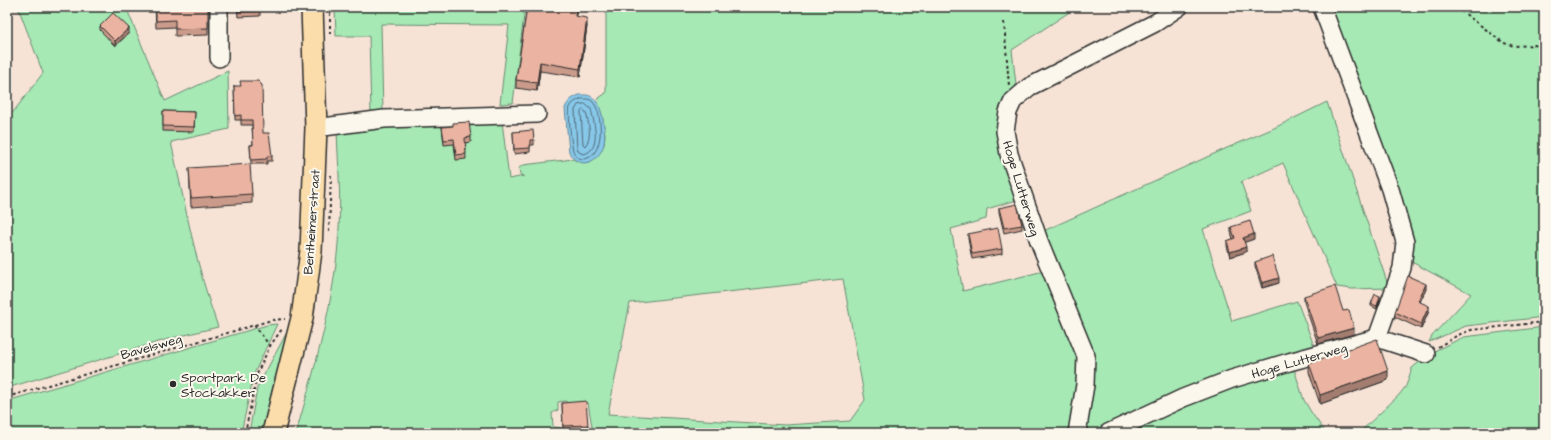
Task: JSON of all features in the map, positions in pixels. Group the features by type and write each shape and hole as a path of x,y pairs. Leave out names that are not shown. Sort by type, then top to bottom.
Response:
{"main road":[{"name":"Bentheimerstraat","path":"273,433 302,318 312,250 316,128 312,7"}],"lane":[{"path":"219,7 219,58"},
{"name":"Hoge Lutterweg","path":"1077,433 1085,385 1086,356 1038,241 1009,154 1005,131 1006,121 1010,107 1020,94 1029,87 1154,23 1179,7"},
{"path":"1322,7 1390,189 1405,242 1402,268 1377,338 1426,354"},
{"path":"316,128 384,119 537,114"},
{"name":"Hoge Lutterweg","path":"1108,433 1183,398 1232,379 1377,338"}],"path":[{"path":"1456,7 1504,43 1514,46 1535,45 1544,53"},
{"path":"1004,22 1010,107"},
{"name":"Bavelsweg","path":"7,397 272,320 302,318"},
{"path":"1426,354 1453,337 1471,330 1544,322"},
{"path":"245,433 258,371 270,346 254,325"}],"green space":[{"path":"18,7 126,7 165,101 228,71 229,129 171,142 203,282 218,327 168,339 7,388 7,118 43,73"},
{"path":"335,7 525,7 513,103 500,104 509,25 381,24 383,113 371,114 369,36 336,36"},
{"path":"606,7 1077,7 1012,50 1017,93 1004,109 1020,199 987,209 986,219 951,229 963,291 1048,270 1075,343 1080,371 1070,433 593,433 588,403 567,404 566,401 558,402 558,410 552,413 553,427 561,428 561,433 296,433 324,332 334,280 340,216 337,130 502,121 509,179 524,176 520,175 519,168 523,165 573,159 586,163 590,162 604,145 605,134 602,115 598,103 599,98 606,93","holes":["843,279 865,400 850,421 785,425 608,414 630,303"]},
{"path":"1326,7 1544,7 1544,317 1466,326 1429,342 1432,336 1471,294 1408,260"},
{"path":"1327,102 1389,288 1352,289 1337,287 1283,163 1241,182 1251,211 1203,229 1232,321 1297,301 1316,351 1173,400 1094,433 1080,433 1088,384 1039,233 1272,129"},
{"name":"Sportpark De Stockakker","path":"277,324 254,374 241,433 7,433 7,401 267,325"},
{"path":"1544,327 1544,433 1359,433 1399,395 1406,386 1412,368 1432,352 1464,337"},
{"path":"287,332 261,433 249,433 257,388"},
{"path":"1294,369 1304,400 1326,433 1121,433 1218,393"}],"water":[{"path":"579,95 590,96 596,101 603,120 605,133 604,144 598,156 593,160 583,163 573,158 569,152 565,108 570,100"}],"building":[{"path":"156,7 208,7 208,28 175,29 175,20 156,21"},
{"path":"237,7 260,7 260,11 238,12"},
{"path":"527,7 576,7 575,16 587,18 580,69 540,62 537,83 516,80"},
{"path":"113,13 129,28 115,41 100,26"},
{"path":"240,81 258,81 262,85 263,133 269,133 272,156 267,156 267,159 251,160 250,145 253,145 252,120 241,120 241,115 235,116 234,86 241,86"},
{"path":"163,111 195,112 194,127 163,126"},
{"path":"469,122 471,137 465,138 466,154 456,155 454,139 444,140 442,127 453,126 453,123"},
{"path":"533,130 534,140 530,140 530,148 514,149 513,132"},
{"path":"250,164 252,194 191,198 189,168"},
{"path":"1017,204 1022,225 1004,228 999,208"},
{"path":"1250,221 1254,234 1243,238 1246,247 1230,252 1227,241 1235,238 1231,227"},
{"path":"998,228 1002,249 972,254 968,234"},
{"path":"1272,256 1279,278 1262,283 1255,262"},
{"path":"1408,276 1426,284 1418,301 1429,306 1421,324 1395,312"},
{"path":"1335,286 1343,311 1349,310 1354,328 1318,338 1304,296"},
{"path":"1375,294 1380,296 1377,306 1371,304"},
{"path":"1377,339 1388,371 1320,395 1309,363"},
{"path":"586,401 588,425 563,426 562,403"},
{"path":"480,431 480,433 466,433"}],"place":[{"name":"Sportpark De Stockakker","path":"173,384"}]}
